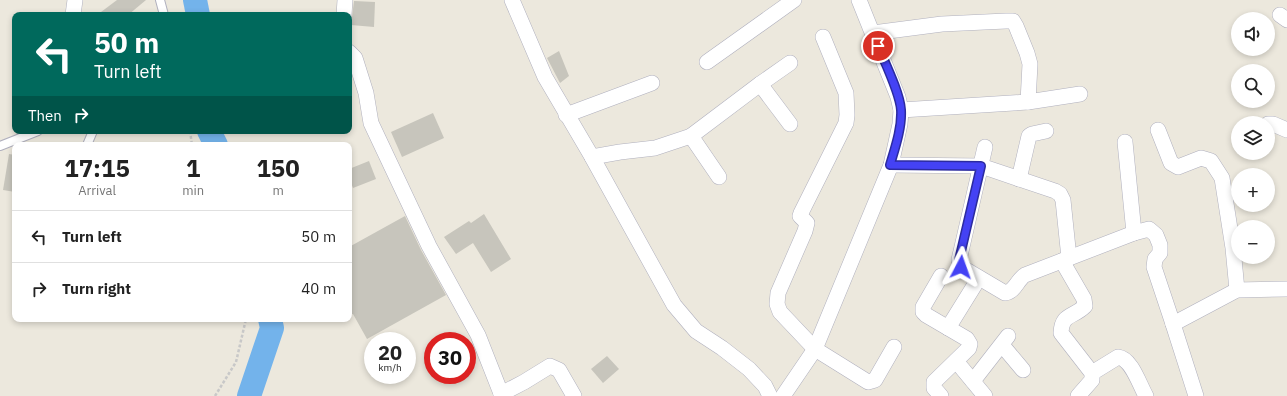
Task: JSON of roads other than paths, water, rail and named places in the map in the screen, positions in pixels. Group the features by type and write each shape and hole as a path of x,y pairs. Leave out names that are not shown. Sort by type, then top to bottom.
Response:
{"street":[{"path":"73,12 75,0"},
{"path":"344,12 345,0"},
{"path":"512,0 545,77 674,305 696,331 722,348 749,370 764,386 770,396"},
{"path":"707,62 794,0"},
{"path":"783,396 815,349 890,165 900,124 901,110 898,97 859,0"},
{"path":"873,33 942,24 1013,22 1027,53 1030,64 1028,102"},
{"path":"823,37 846,93 846,123 801,213 800,216 807,223 805,231 778,293 777,304 780,312 815,349 868,382 875,380 894,347"},
{"path":"352,55 355,58 366,94 371,123 428,246 478,335 502,395 550,366 559,370 574,396"},
{"path":"592,158 655,148 691,136 790,63"},
{"path":"566,115 652,83"},
{"path":"760,84 790,124"},
{"path":"901,110 1028,102 1080,94"},
{"path":"1275,125 1287,130"},
{"path":"1158,130 1171,163 1178,167 1201,158 1211,161 1222,178 1233,248 1237,290"},
{"path":"1019,179 1029,136 1046,131"},
{"path":"691,136 719,176"},
{"path":"1125,142 1134,233"},
{"path":"985,147 959,260 961,267 1005,293 1010,293 1014,290 1020,278 1025,275 1134,233 1149,229 1156,235 1160,245 1160,253 1155,259 1154,267 1196,396"},
{"path":"890,165 981,166 1060,194 1062,200 1066,260 1084,300 1085,306 1081,310 1066,318 1062,324 1061,333 1088,388 1118,357 1124,358 1129,363 1146,396"},
{"path":"941,276 923,307 923,312 967,339 970,344 969,348 934,382 934,388 941,396"},
{"path":"948,328 979,278"},
{"path":"1173,324 1237,290 1287,289"},
{"path":"973,381 1005,341 1023,370"},
{"path":"956,360 985,396"}],"lane":[{"path":"160,0 163,12"},
{"path":"0,146 30,134"}],"waterway":[{"path":"195,0 197,12"},
{"path":"210,134 214,142"},
{"path":"249,396 272,328 271,322"}]}
